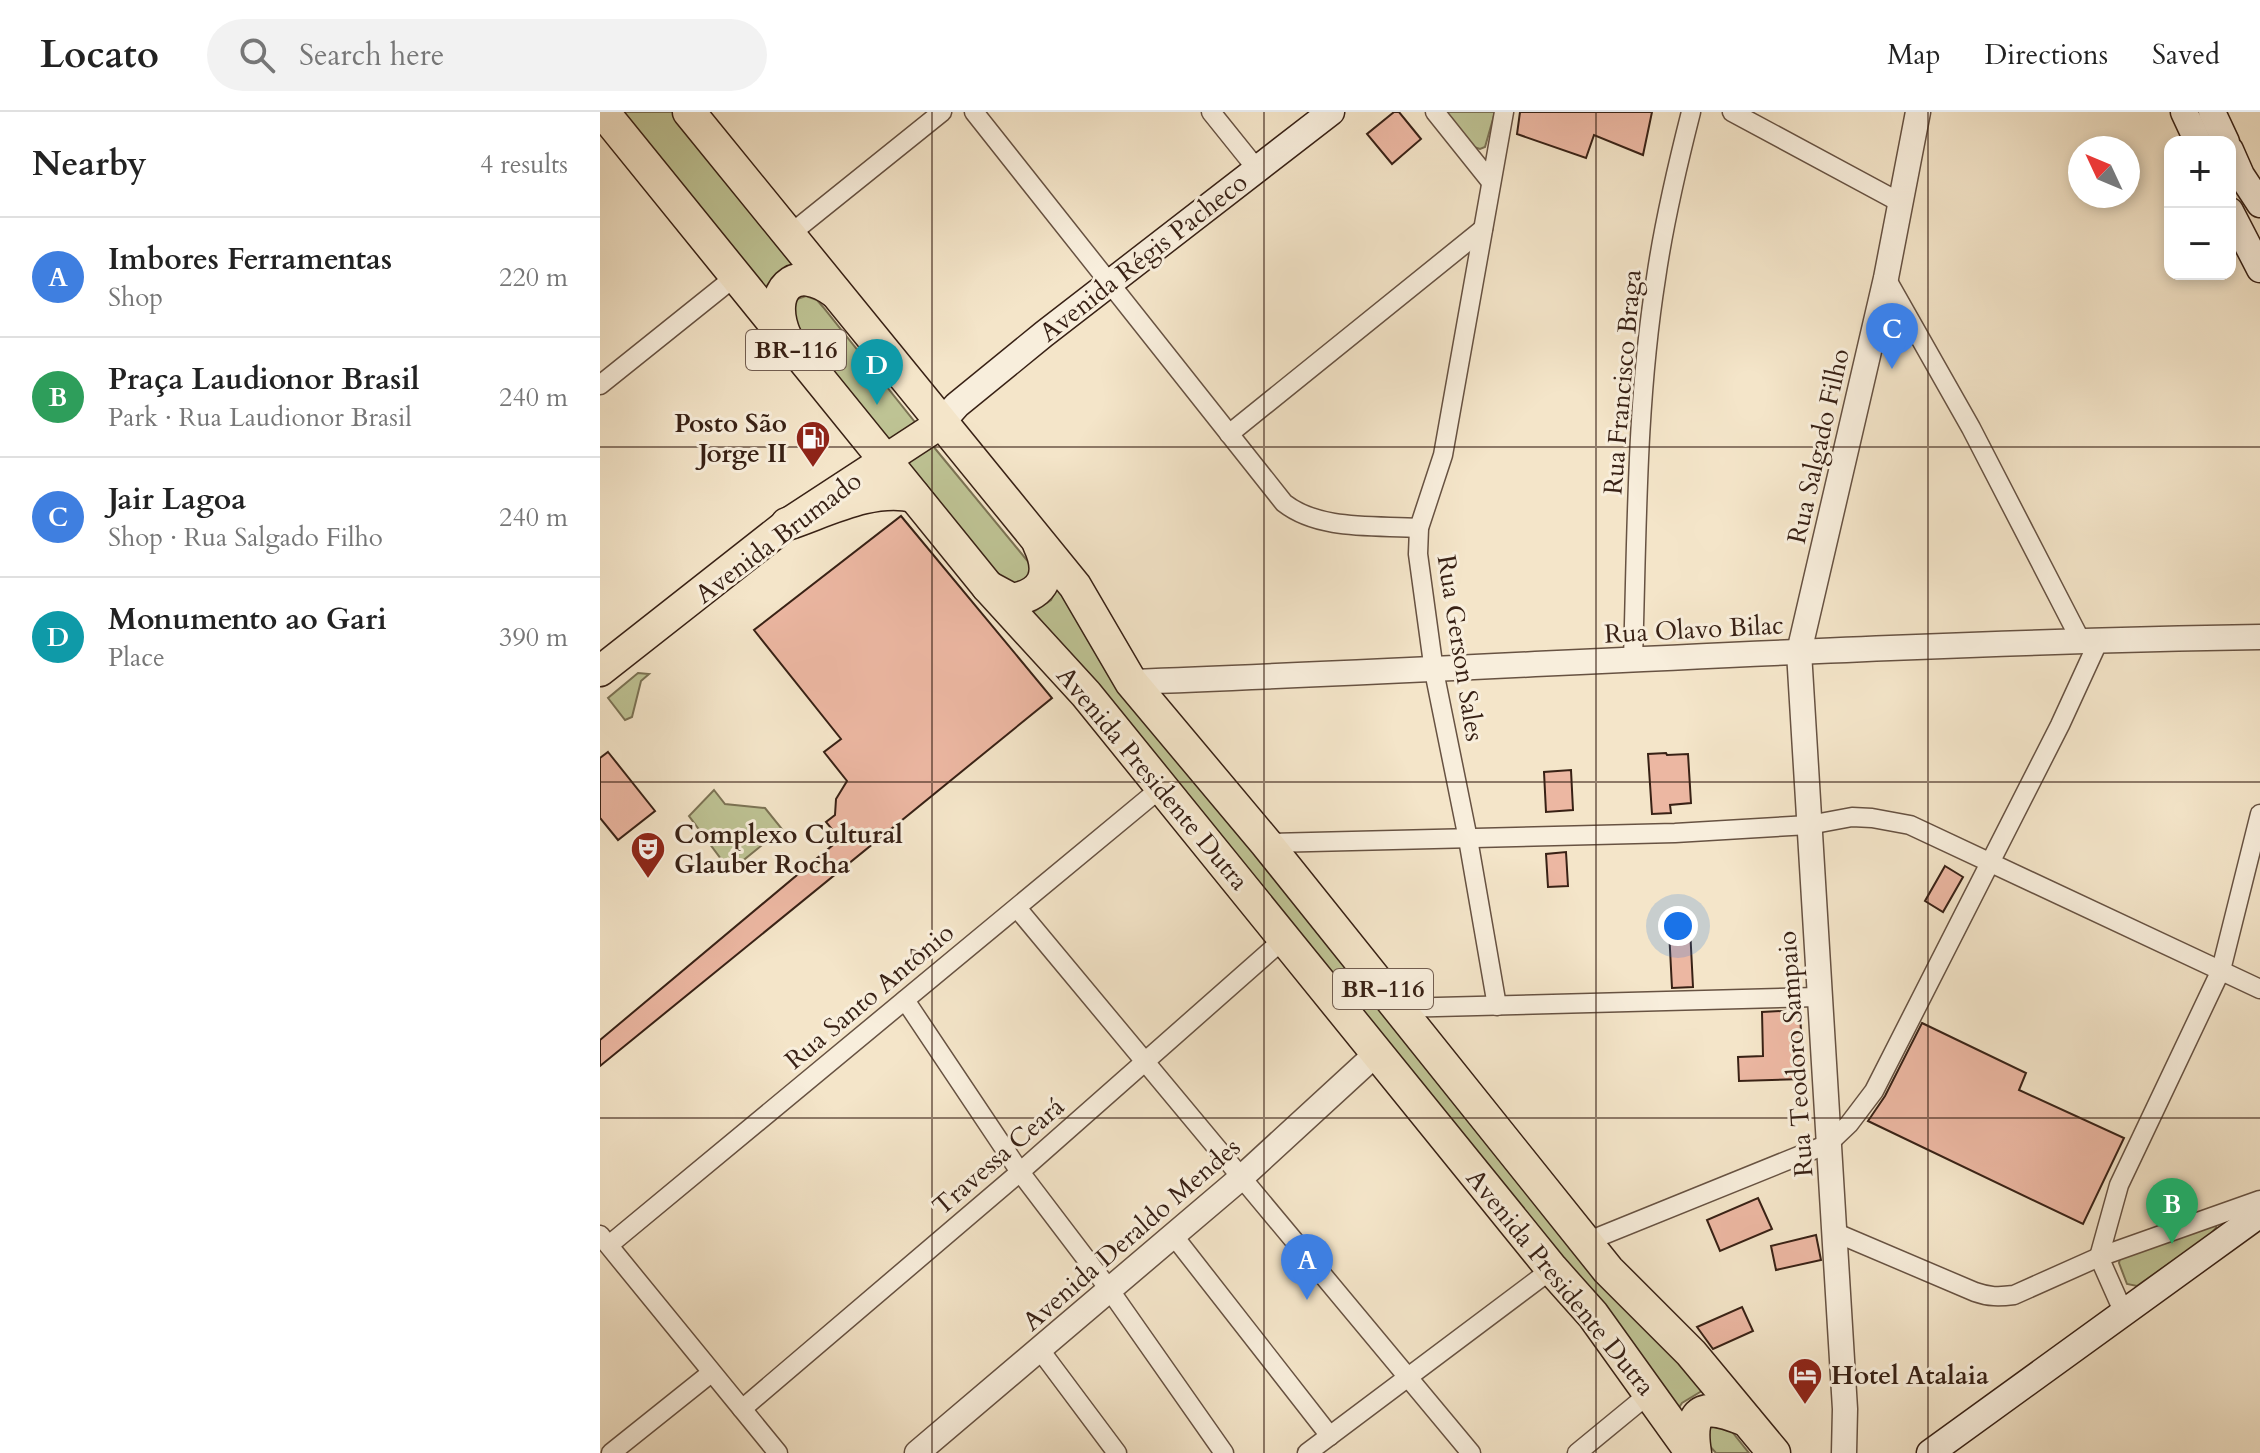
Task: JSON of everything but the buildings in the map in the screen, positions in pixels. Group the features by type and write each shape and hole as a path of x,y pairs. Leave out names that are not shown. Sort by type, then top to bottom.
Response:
{"highway":[{"name":"Avenida Presidente Dutra","path":"603,112 988,587 1086,694 1552,1269 1593,1315 1693,1453"},
{"name":"Avenida Presidente Dutra","path":"689,112 835,292 949,414 1039,544 1075,586 1131,682 1266,843 1586,1242 1637,1300 1691,1353 1774,1453"},
{"path":"785,336 777,309 781,293 787,287 795,281 815,280 835,292"},
{"path":"787,524 874,495 900,493 914,496"},
{"path":"988,587 1012,600 1034,594 1045,572 1044,555 1039,544"},
{"path":"1693,1453 1692,1426 1699,1415 1708,1409 1721,1410 1746,1420"}],"main road":[{"name":"Avenida Régis Pacheco","path":"949,414 1109,284 1331,112"},
{"path":"2184,112 2195,136"},
{"path":"2212,112 2223,136"},
{"path":"2236,164 2260,204"},
{"path":"2236,224 2260,269"},
{"name":"Avenida Brumado","path":"600,671 787,524 949,414"},
{"path":"1930,1453 2260,1214"}],"street":[{"path":"789,235 942,112"},
{"path":"974,112 1284,503 1305,517 1330,523 1419,528"},
{"path":"1211,112 1256,168"},
{"path":"1435,112 1491,182"},
{"name":"Rua Gerson Sales","path":"1497,1006 1434,671 1418,554 1419,528 1443,455 1504,112"},
{"name":"Rua Francisco Braga","path":"1633,659 1639,476 1655,281 1670,197 1691,112"},
{"path":"1732,112 1759,119 1901,203"},
{"name":"Rua Salgado Filho","path":"1799,652 1886,278 1918,112"},
{"path":"2236,217 2260,210"},
{"path":"1229,434 1483,229"},
{"path":"600,385 736,276"},
{"path":"1586,1242 1828,1144 1864,1107 2079,686 2090,640 1886,278"},
{"name":"Rua Olavo Bilac","path":"1131,682 2090,640 2260,637"},
{"name":"Rua Teodoro Sampaio","path":"1799,652 1845,1409 1844,1453"},
{"name":"Rua Santo Antônio","path":"604,1240 905,1000 1162,787"},
{"path":"2123,1311 2099,1257 2119,1185 2221,970 2260,814"},
{"path":"1266,843 1468,839 1809,825 1852,817 1895,821 1910,825 2260,989"},
{"path":"1017,908 1471,1453"},
{"name":"Travessa Ceará","path":"742,1409 1020,1172 1285,938"},
{"path":"1398,1008 1818,997"},
{"path":"905,1000 1020,1172 1109,1289 1224,1453"},
{"name":"Avenida Deraldo Mendes","path":"917,1453 1242,1177 1377,1053"},
{"path":"1825,1100 1838,1106 1864,1107"},
{"path":"1834,1232 1989,1297 2014,1295 2099,1257 2260,1200"},
{"path":"1173,1235 1330,1436"},
{"path":"604,1240 778,1453"},
{"path":"1307,1453 1552,1269"},
{"path":"1040,1350 1117,1453"},
{"path":"611,1453 711,1373"},
{"path":"1577,1453 1650,1393"}],"green space":[{"path":"614,112 675,112 798,265 766,293"},
{"path":"1445,112 1495,112 1485,147 1474,147"},
{"path":"806,296 817,300 922,431 890,450 787,314 794,300"},
{"path":"933,446 1035,570 1015,595 902,466"},
{"path":"1057,587 1705,1389 1682,1403 1676,1412 1029,615 1051,600"},
{"path":"638,673 649,674 641,681 632,717 625,720 608,698"},
{"path":"714,790 725,804 765,808 782,829 730,871 689,816"},
{"path":"2216,1224 2210,1235 2137,1286 2127,1284 2120,1258"},
{"path":"1714,1422 1729,1428 1749,1453 1716,1453 1707,1443 1706,1428"}],"place":[{"name":"Jair Lagoa","path":"1892,369"},
{"name":"Monumento ao Gari","path":"877,405"},
{"name":"Posto São Jorge II","path":"813,469"},
{"name":"Complexo Cultural Glauber Rocha","path":"648,880"},
{"name":"Praça Laudionor Brasil","path":"2172,1244"},
{"name":"Imbores Ferramentas","path":"1307,1300"},
{"name":"Hotel Atalaia","path":"1805,1406"}]}
